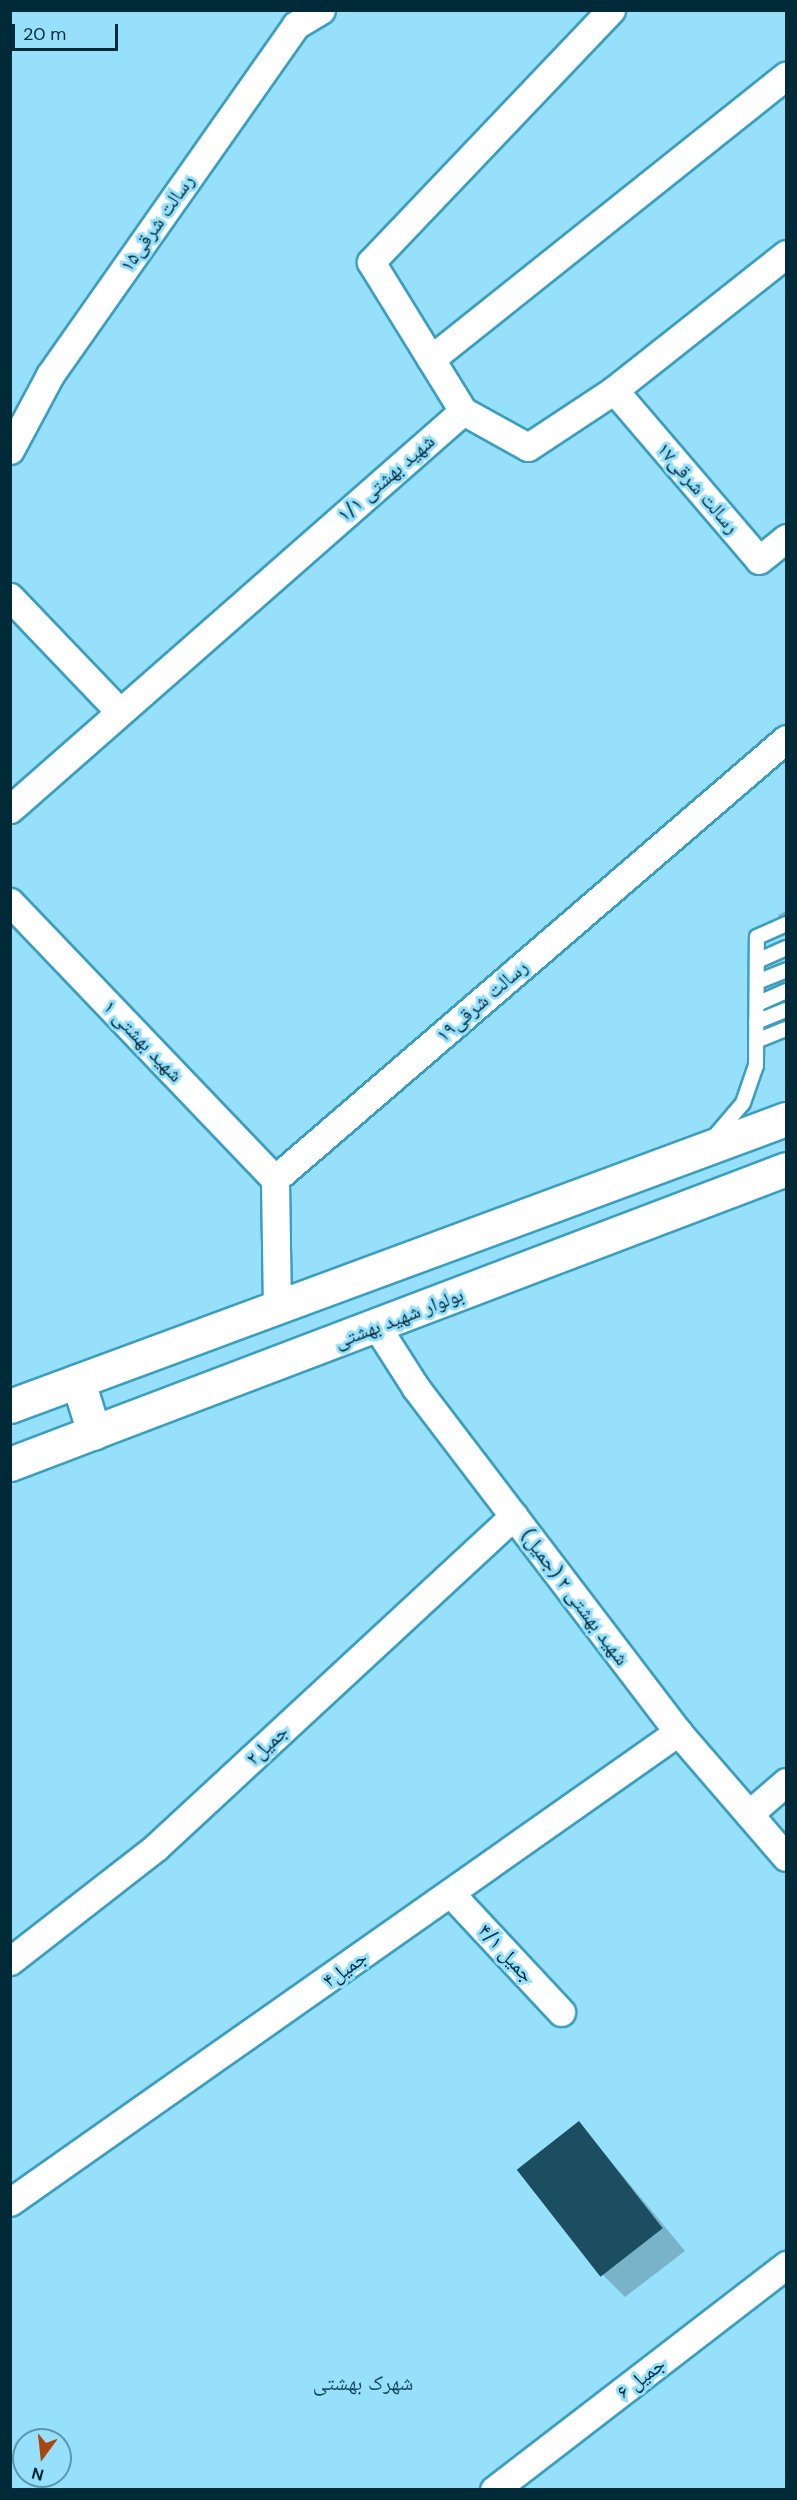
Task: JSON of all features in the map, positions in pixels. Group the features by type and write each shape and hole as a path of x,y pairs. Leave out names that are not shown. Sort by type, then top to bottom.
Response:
{"main road":[{"path":"10,1406 786,1119"},
{"name":"بولوار شهید بهشتی","path":"10,1464 377,1327 786,1169"},
{"path":"78,1381 94,1433"}],"street":[{"name":"رسالت شرقی۱۵","path":"10,450 50,375 296,25 321,10"},
{"path":"611,10 371,262 463,411 528,447 614,390 786,254"},
{"path":"431,359 786,76"},
{"name":"رسالت شرقی۱۷","path":"614,390 759,560 786,538"},
{"name":"شهید بهشتی ۱/۱","path":"10,809 463,411"},
{"path":"10,597 119,711"},
{"name":"رسالت شرقی۱۹","path":"275,1179 786,739"},
{"name":"شهید بهشتی ۱","path":"10,902 275,1179"},
{"path":"275,1179 277,1308"},
{"name":"شهید بهشتی ۲ (جمیل)","path":"377,1327 514,1516 678,1732 786,1857"},
{"name":"جمیل۲","path":"10,1961 155,1848 514,1516"},
{"name":"جمیل۴","path":"10,2202 452,1895 678,1732"},
{"path":"748,1814 786,1782"},
{"name":"جمیل ۴/۱","path":"452,1895 561,2012"},
{"name":"جمیل ۶","path":"494,2490 786,2265"}],"lane":[{"path":"705,1149 743,1103 756,1066 757,937 786,924"},
{"path":"757,961 786,948"},
{"path":"757,982 786,970"},
{"path":"757,1004 786,992"},
{"path":"756,1022 786,1010"},
{"path":"756,1041 786,1029"}],"building":[{"path":"579,2121 663,2228 600,2277 517,2170"}],"district":[{"name":"شهرک بهشتی","path":"363,2383"}]}
